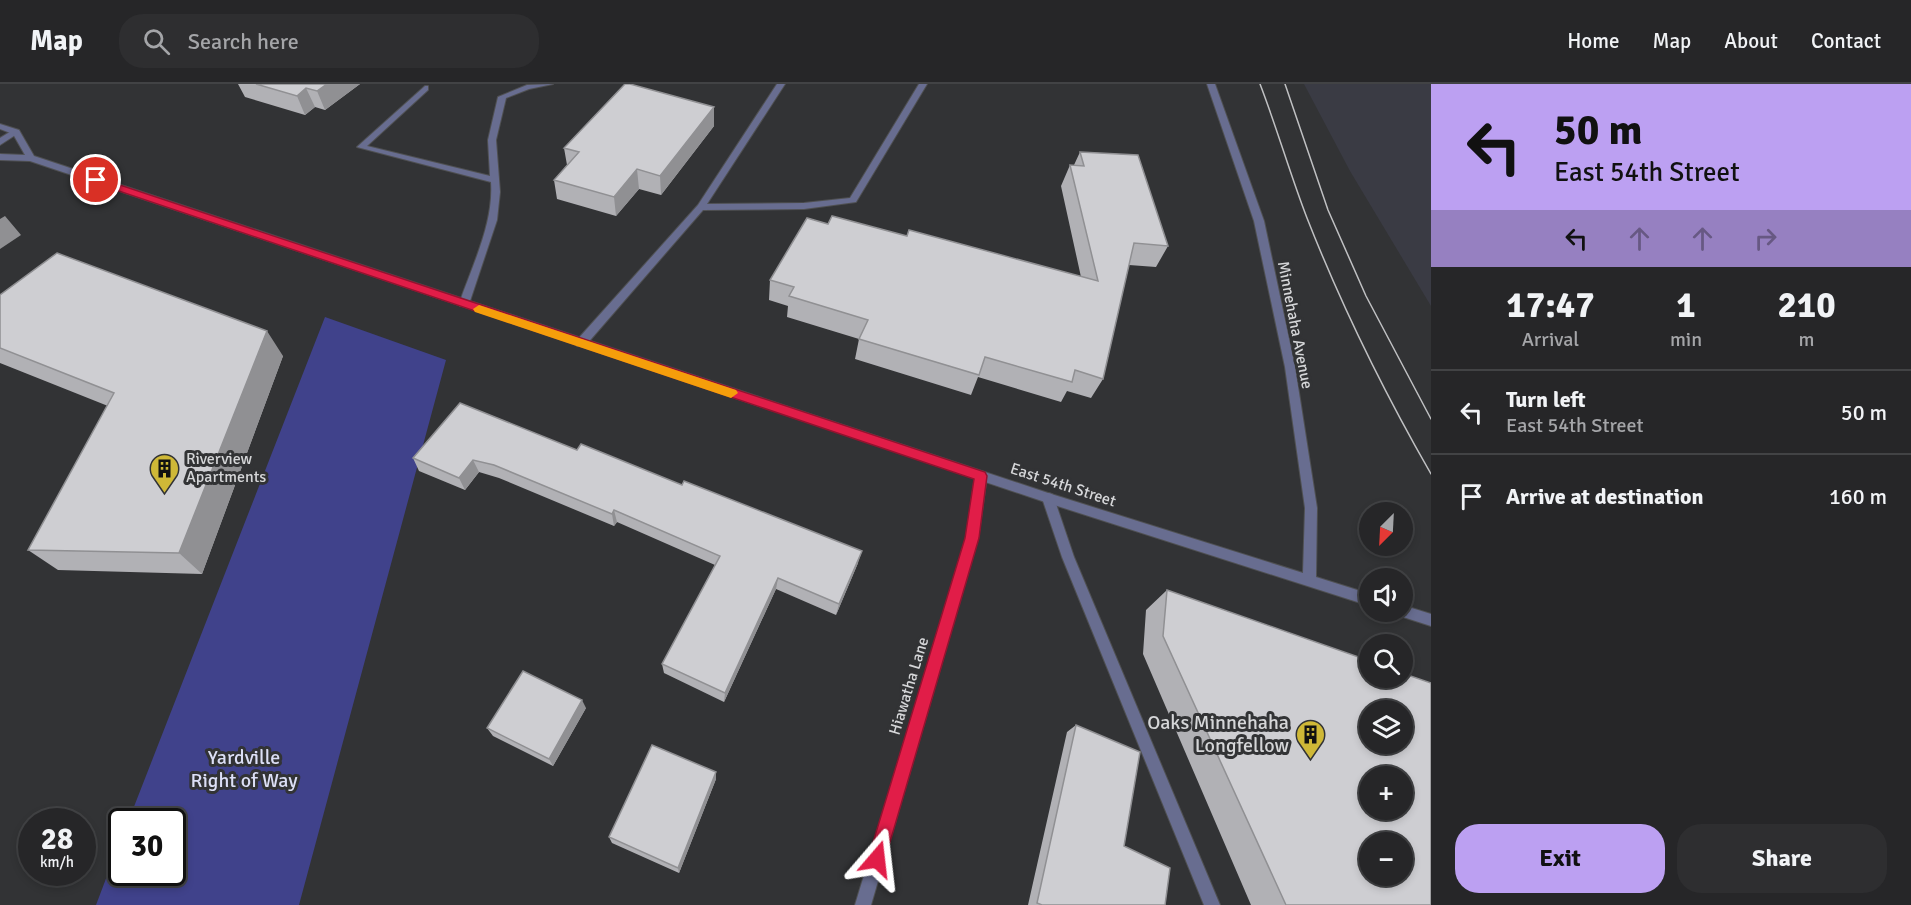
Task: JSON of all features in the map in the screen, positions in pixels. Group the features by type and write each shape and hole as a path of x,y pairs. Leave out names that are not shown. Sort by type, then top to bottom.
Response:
{"street":[{"path":"464,304 492,220 495,180 492,140 502,97 510,84"},
{"path":"502,97 527,87 549,84"},
{"path":"580,343 701,207 781,84"},
{"path":"701,207 804,206 853,200 923,84"},
{"name":"Minnehaha Avenue","path":"1211,84 1259,221 1290,367 1311,508 1309,580"},
{"path":"425,88 361,147 495,180"},
{"path":"0,126 16,132 31,158"},
{"path":"0,142 16,132"},
{"name":"East 54th Street","path":"0,157 31,158 981,476 1359,596"},
{"name":"Hiawatha Lane","path":"863,905 972,538 981,476"},
{"path":"1048,498 1068,557 1212,905"},
{"path":"1413,614 1431,620"}],"shaded area":[{"path":"1304,84 1431,84 1431,306 1350,171"}],"green space":[{"name":"Yardville Right of Way","path":"325,317 446,360 299,905 96,905 108,873 108,886 186,886 186,808 133,808"}],"building":[{"path":"256,84 327,84 317,91 306,88 297,96"},
{"path":"625,84 714,107 660,176 637,169 614,197 554,180 579,152 564,148"},
{"path":"1080,152 1138,155 1168,246 1134,243 1103,379 1075,370 1072,382 985,357 979,375 859,339 868,320 789,296 794,287 770,280 807,218 828,224 832,216 907,236 909,230 1098,281 1070,165 1084,166"},
{"name":"Riverview Apartments","path":"57,253 267,331 179,553 28,550 114,393 0,348 0,295"},
{"path":"460,403 577,450 581,444 682,485 684,481 862,551 839,604 778,578 725,693 662,664 720,556 614,510 612,514 494,465 473,460 459,478 413,458"},
{"name":"Oaks Minnehaha Longfellow","path":"1167,590 1359,657 1359,688 1413,688 1413,677 1431,683 1431,905 1286,905 1163,636"},
{"path":"523,671 582,700 549,759 487,728"},
{"path":"1076,725 1140,752 1124,846 1170,868 1165,905 1042,905 1037,903"},
{"path":"652,745 716,772 678,868 609,837"}],"tram line":[{"path":"1260,84 1320,251 1380,380 1431,474"},
{"path":"1285,84 1328,210 1366,296 1431,419"}],"slow traffic":[{"path":"479,309 731,393"}],"place":[{"name":"Riverview Apartments","path":"165,494"},
{"name":"Oaks Minnehaha Longfellow","path":"1310,760"}],"route":[{"path":"96,180 981,476 972,538 877,859"}]}
